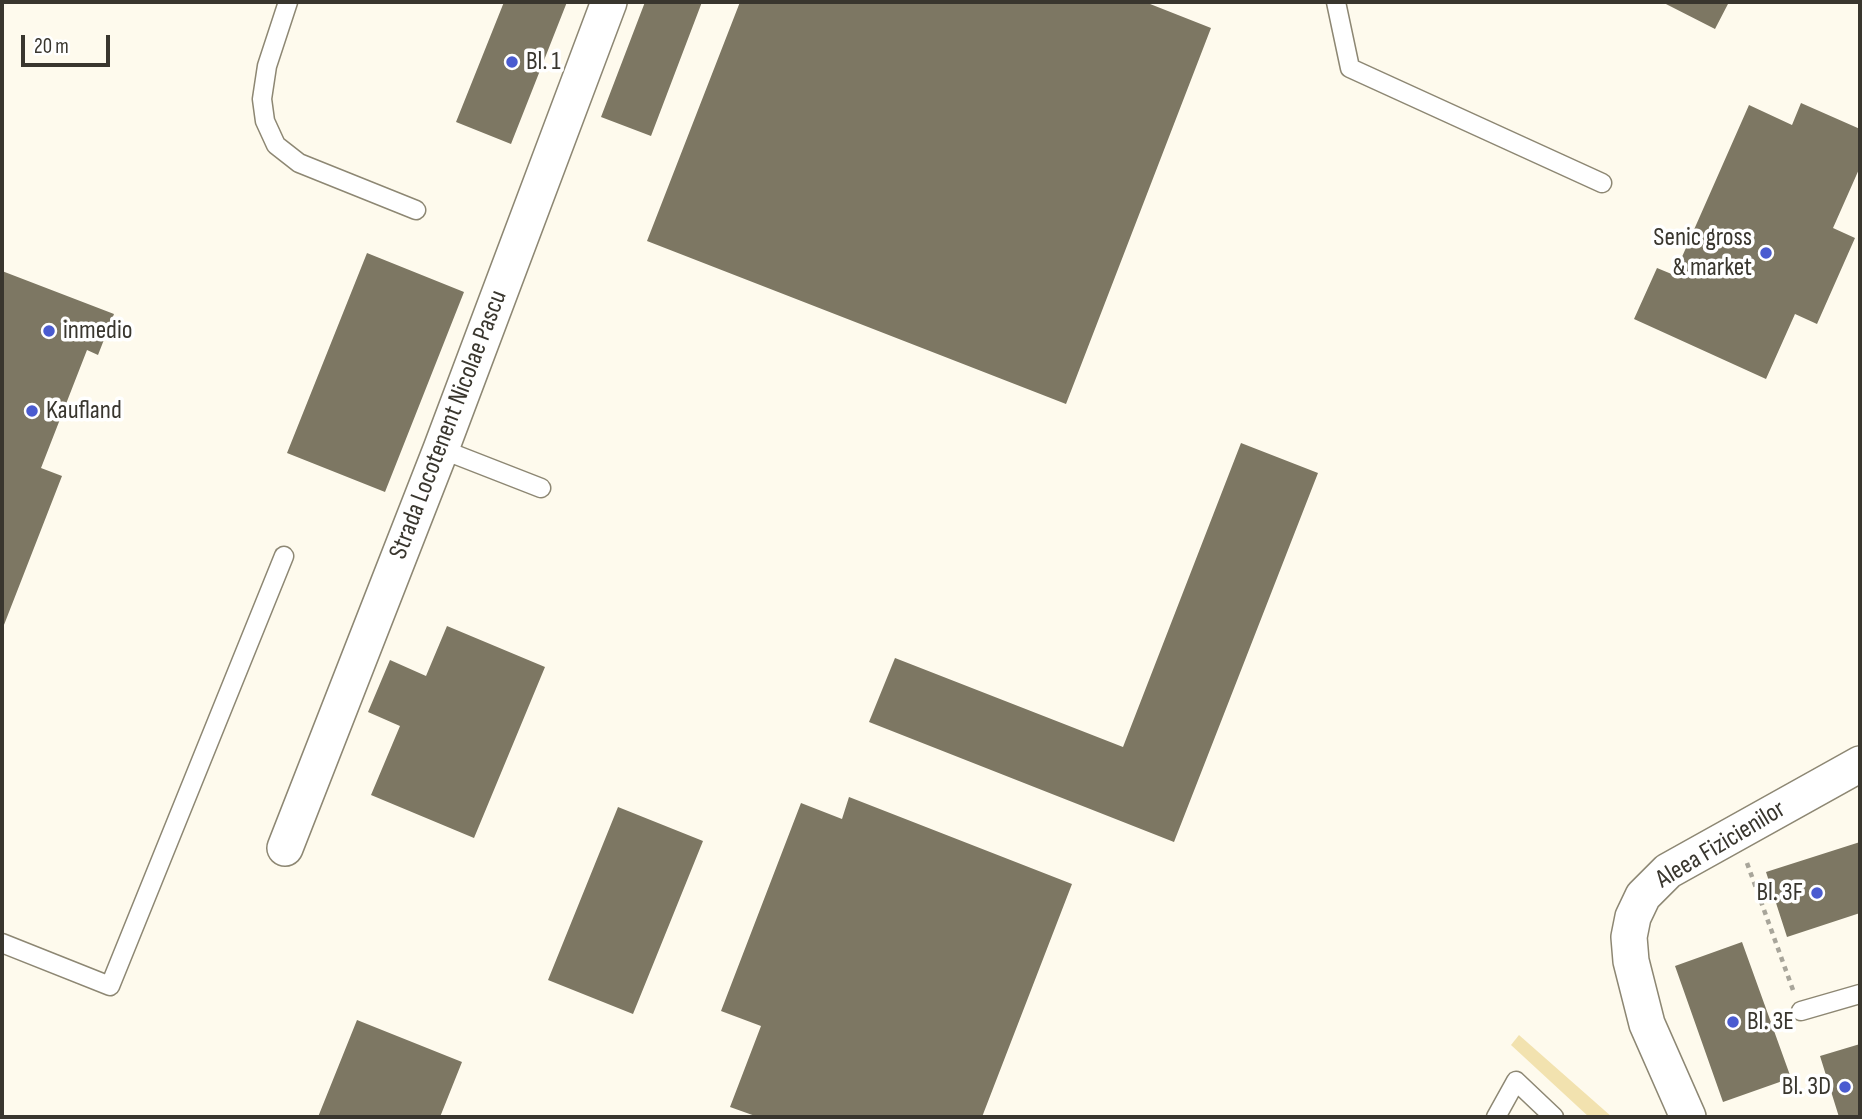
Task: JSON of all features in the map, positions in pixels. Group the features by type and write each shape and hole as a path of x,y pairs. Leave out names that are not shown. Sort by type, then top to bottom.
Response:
{"street":[{"name":"Strada Locotenent Nicolae Pascu","path":"285,848 441,449 609,2"},
{"name":"Aleea Fizicienilor","path":"1688,1117 1647,1024 1631,961 1629,937 1633,917 1653,884 1668,871 1860,764"}],"lane":[{"path":"288,2 267,66 261,99 265,121 276,145 299,163 416,210"},
{"path":"1336,2 1350,68 1602,183"},
{"path":"441,449 541,488"},
{"path":"2,943 110,986 284,556"},
{"path":"1801,1011 1860,994"},
{"path":"1496,1117 1516,1081 1554,1117"}],"path":[{"path":"1737,833 1801,1011"}],"shaded area":[{"path":"1519,1035 1612,1117 1589,1117 1511,1045"}],"building":[{"name":"Bl. 1","path":"504,2 567,2 511,144 456,122"},
{"path":"645,2 702,2 651,136 601,117"},
{"path":"740,2 1145,2 1211,28 1066,404 647,241"},
{"path":"1662,2 1729,2 1715,29"},
{"name":"Senic gross & market","path":"1801,103 1860,129 1860,167 1833,228 1855,238 1817,324 1795,314 1766,379 1634,319 1657,268 1674,275 1749,105 1792,125"},
{"path":"367,253 464,292 385,492 287,453"},
{"name":"Kaufland","path":"2,271 114,314 98,355 87,350 41,468 62,476 2,630"},
{"path":"1241,443 1318,473 1174,842 869,722 895,658 1123,747"},
{"path":"447,626 545,667 474,838 371,795 400,726 368,712 390,660 426,676"},
{"path":"849,797 1072,884 982,1117 758,1117 730,1107 761,1026 721,1011 801,803 842,819"},
{"path":"618,807 703,841 633,1014 548,980"},
{"name":"Bl. 3F","path":"1860,842 1860,913 1787,937 1766,872"},
{"name":"Bl. 3E","path":"1742,942 1791,1078 1723,1102 1675,966"},
{"path":"357,1020 462,1062 440,1117 318,1117"},
{"name":"Bl. 3D","path":"1860,1044 1860,1117 1839,1117 1820,1056"}],"place":[{"name":"Bl. 1","path":"512,62"},
{"name":"Senic gross & market","path":"1766,253"},
{"name":"inmedio","path":"49,331"},
{"name":"Kaufland","path":"32,411"},
{"name":"Bl. 3F","path":"1817,893"},
{"name":"Bl. 3E","path":"1733,1022"},
{"name":"Bl. 3D","path":"1845,1087"}]}
